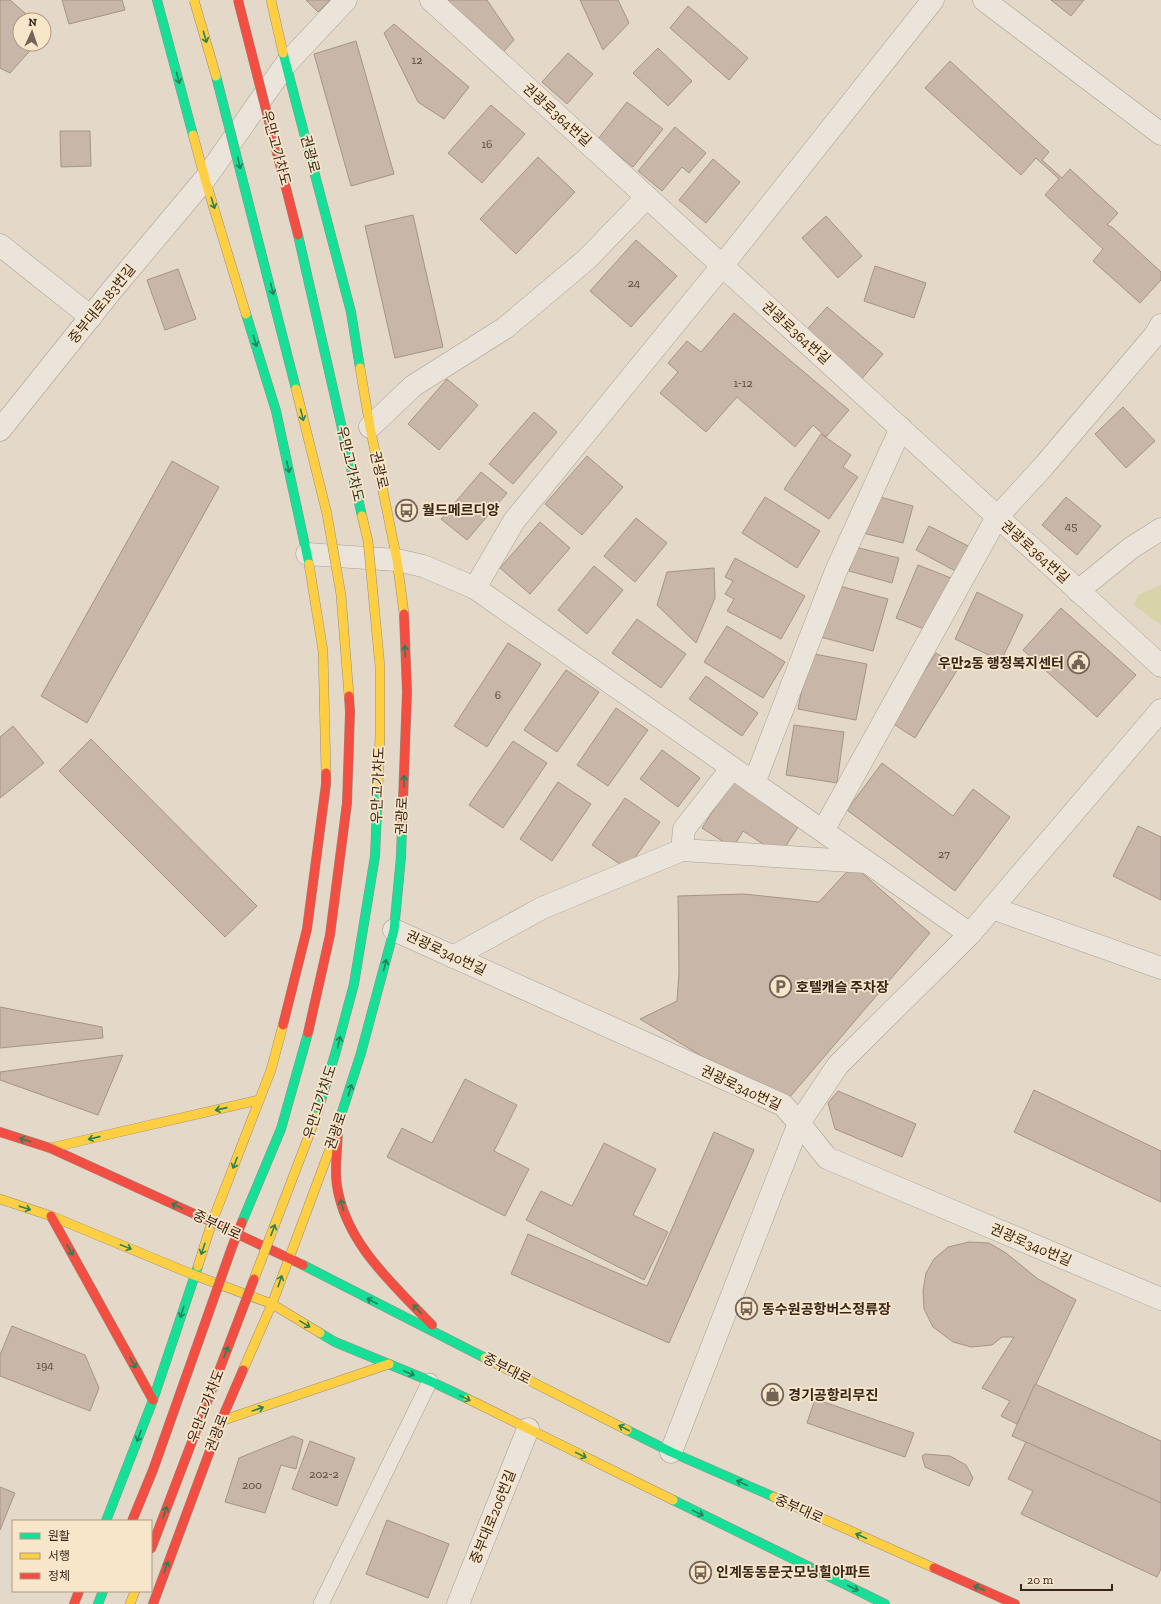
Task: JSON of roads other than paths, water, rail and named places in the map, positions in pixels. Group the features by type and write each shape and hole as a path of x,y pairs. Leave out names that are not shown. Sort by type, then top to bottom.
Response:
{"street":[{"path":"106,1520 153,1400 212,1222 271,1070 307,929 326,784 323,651 308,554 276,411 205,179 156,0"},
{"name":"우만고가차도","path":"132,1520 153,1470 232,1247 281,1129 304,1049 330,935 347,803 350,712 340,594 327,514 223,100 194,0"},
{"name":"우만고가차도","path":"152,1546 313,1126 336,1051 354,984 375,856 380,736 380,666 368,541 293,212 238,0"},
{"name":"권광로","path":"153,1604 221,1421 272,1304 338,1128 361,1054 394,930 401,856 407,692 404,609 397,560 370,427 351,312 286,64 271,0"},
{"name":"중부대로183번길","path":"0,430 205,179 286,64 346,0"},
{"name":"권광로364번길","path":"431,0 1161,666"},
{"path":"475,588 514,521 722,266 933,0"},
{"path":"984,0 1161,134"},
{"path":"370,427 413,386 506,328 587,259 647,197"},
{"path":"0,245 91,317"},
{"path":"823,831 997,517 1043,467 1155,335 1161,325"},
{"path":"754,783 836,571 900,428"},
{"path":"1078,591 1131,548 1161,529"},
{"path":"308,554 397,560 423,566 475,588 970,934"},
{"path":"671,1452 799,1122 838,1065 970,934 1161,710"},
{"path":"682,850 684,829 732,768"},
{"path":"453,957 542,908 682,850 866,862"},
{"path":"992,908 1161,968"},
{"name":"권광로340번길","path":"394,930 783,1106 799,1122 827,1158 1161,1299"},
{"path":"50,1148 259,1100"},
{"path":"338,1128 337,1185 345,1217 372,1261 444,1337"},
{"name":"중부대로","path":"0,1132 50,1148 212,1222 288,1258 671,1452 1015,1604"},
{"path":"0,1199 50,1216 194,1275 272,1304 335,1342 430,1381 885,1604"},
{"path":"50,1216 153,1400"},
{"path":"221,1421 389,1364"},
{"name":"중부대로206번길","path":"458,1604 528,1430"},
{"path":"74,1604 79,1592"},
{"path":"98,1604 103,1592"},
{"path":"130,1604 135,1592"}],"lane":[{"path":"321,1604 430,1381"}],"place":[{"name":"월드메르디앙","path":"406,510"},
{"name":"우만2동 행정복지센터","path":"1079,663"},
{"name":"호텔캐슬 주차장","path":"781,987"},
{"name":"동수원공항버스정류장","path":"746,1309"},
{"name":"경기공항리무진","path":"773,1395"},
{"name":"인계동동문굿모닝힐아파트","path":"701,1572"}]}
